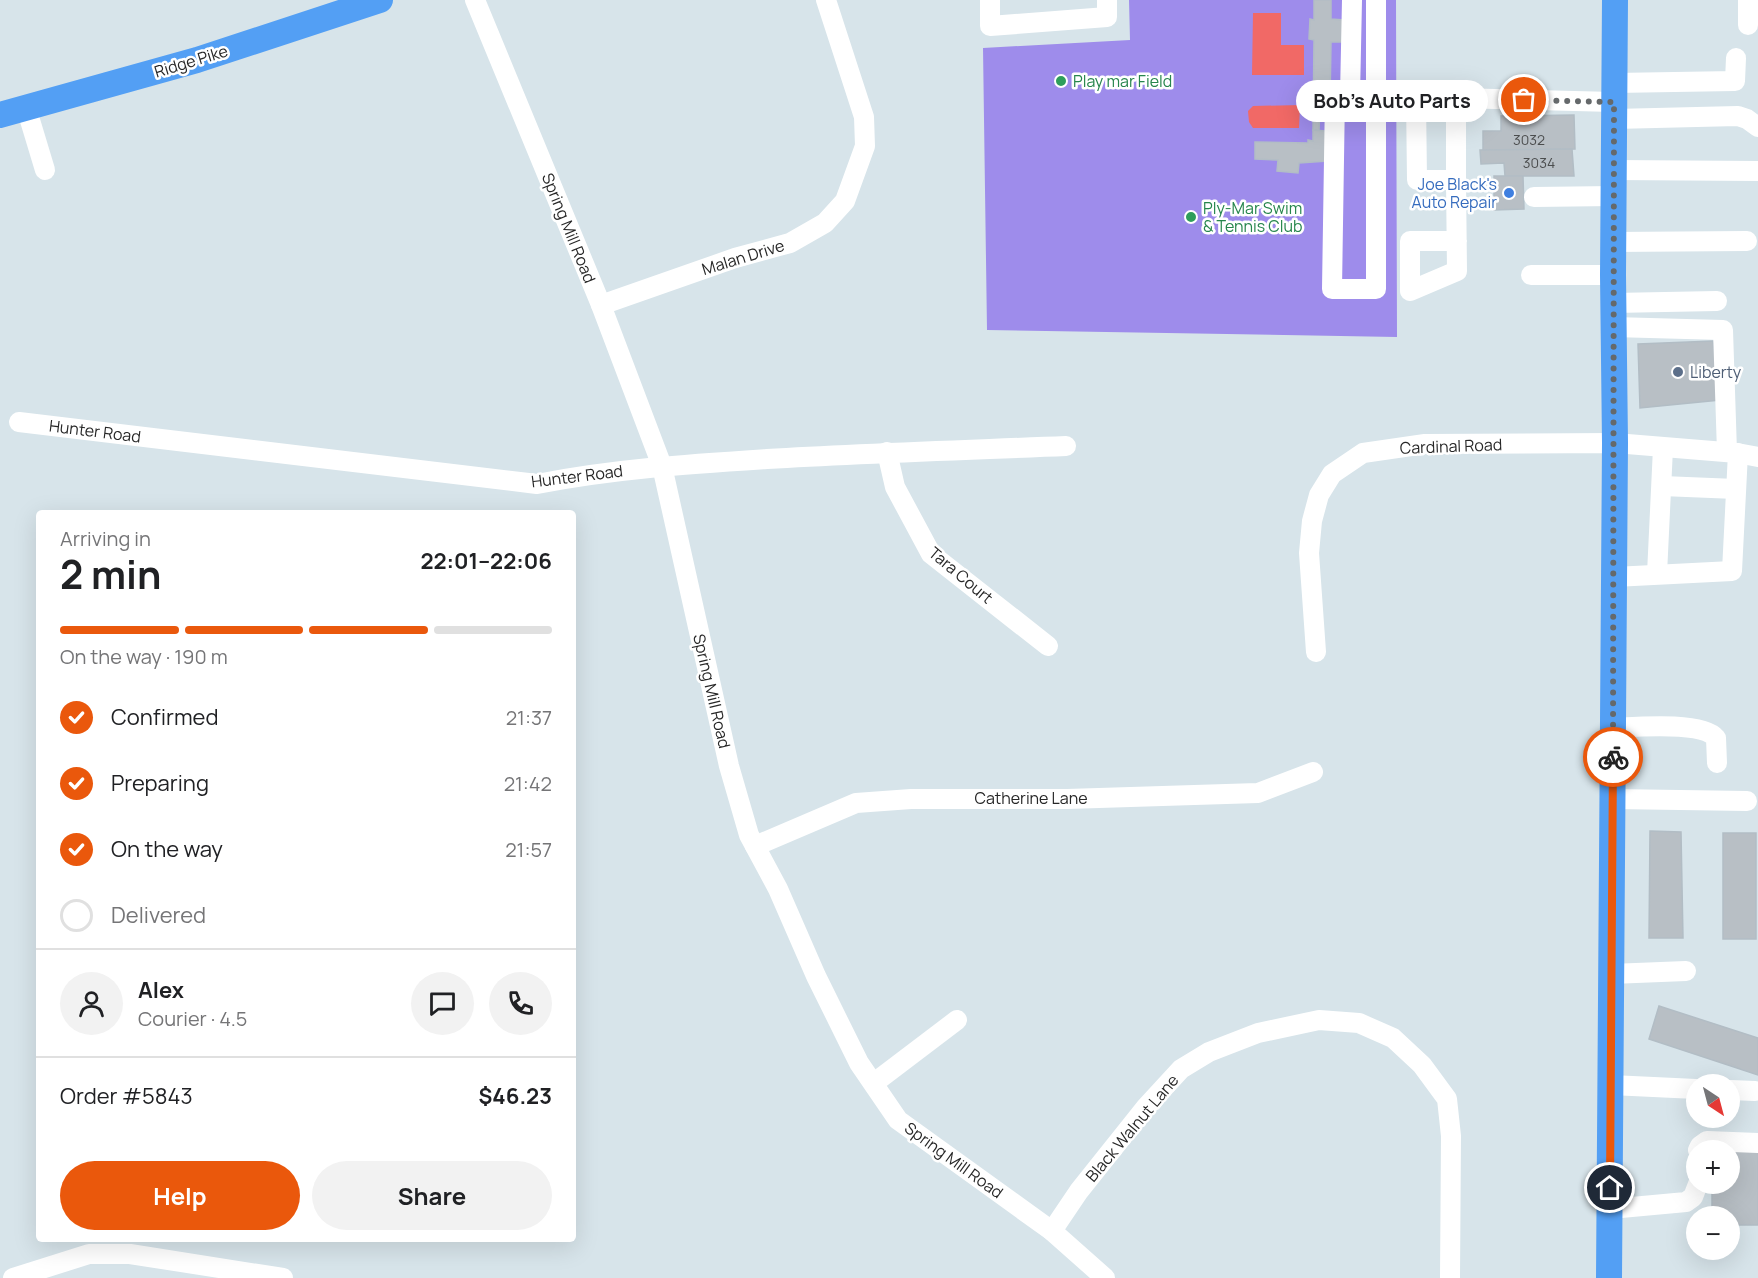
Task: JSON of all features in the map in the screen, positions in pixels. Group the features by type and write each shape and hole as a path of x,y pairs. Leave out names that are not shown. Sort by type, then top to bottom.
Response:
{"main road":[{"name":"Ridge Pike","path":"0,114 197,60 380,0"},
{"path":"1609,1278 1615,443 1613,170 1615,0"}],"street":[{"name":"Spring Mill Road","path":"475,0 601,305 662,466 729,766 749,835 778,889 859,1063 898,1120 1052,1231 1105,1278"},
{"name":"Malan Drive","path":"601,305 735,258 790,243 825,223 844,201 865,146 864,117 826,0"},
{"path":"990,0 990,26 1107,17 1107,0"},
{"path":"1350,96 1352,0"},
{"path":"1376,0 1376,97 1376,289 1332,289 1335,95 1376,97 1614,102 1738,116 1758,127"},
{"path":"1748,0 1748,25"},
{"path":"1614,102 1735,81 1736,58"},
{"path":"1416,98 1418,180 1456,180"},
{"path":"1456,99 1457,241"},
{"path":"26,107 45,170"},
{"path":"1613,170 1758,171"},
{"path":"1534,197 1613,196"},
{"path":"1613,242 1747,241"},
{"path":"1531,275 1613,275"},
{"path":"1613,315 1718,301"},
{"path":"1613,315 1723,330 1736,489 1732,571 1614,577"},
{"name":"Hunter Road","path":"19,422 537,484 585,474 662,466 887,452 1066,446"},
{"name":"Cardinal Road","path":"1316,652 1309,553 1312,521 1317,504 1332,474 1363,453 1397,447 1615,443 1732,452 1758,457"},
{"path":"1657,574 1663,448"},
{"name":"Tara Court","path":"887,452 895,487 932,554 1048,646"},
{"path":"1662,486 1736,489"},
{"path":"1613,728 1654,727 1702,730 1712,733 1716,738 1717,763"},
{"name":"Catherine Lane","path":"755,846 856,803 911,799 1067,799 1258,793 1313,772"},
{"path":"1613,799 1747,801"},
{"path":"1611,974 1686,971"},
{"path":"874,1083 957,1020"},
{"name":"Black Walnut Lane","path":"1052,1231 1101,1163 1146,1107 1181,1069 1209,1052 1258,1034 1319,1020 1359,1023 1393,1038 1422,1065 1447,1099 1451,1136 1450,1278"},
{"path":"1611,1085 1686,1089"},
{"path":"1740,1090 1755,1091"},
{"path":"1740,1142 1758,1143"},
{"path":"1610,1209 1686,1202 1694,1194"},
{"path":"14,1278 89,1254 130,1254 283,1278"}],"shaded area":[{"name":"Ply-Mar Swim & Tennis Club","path":"1129,0 1396,0 1397,337 987,330 983,48 1130,40"},
{"path":"1253,13 1281,13 1281,45 1304,45 1304,75 1252,75"},
{"path":"1300,105 1299,128 1253,128 1249,122 1248,111 1253,106"}],"building":[{"path":"1314,0 1331,0 1331,19 1344,20 1343,42 1331,42 1330,103 1320,103 1319,131 1313,130 1314,40 1309,39 1310,19 1314,20"},
{"path":"1574,115 1575,149 1483,151 1483,131 1501,131 1501,116"},
{"path":"1313,130 1325,131 1327,161 1299,163 1298,173 1277,171 1278,160 1255,159 1255,142 1308,143 1308,140 1313,141"},
{"path":"1572,149 1574,176 1505,176 1504,163 1481,164 1480,150"},
{"name":"Joe Black's Auto Repair","path":"1494,176 1523,176 1524,209 1494,210"},
{"name":"Liberty","path":"1713,341 1720,400 1640,408 1638,344"},
{"path":"1650,831 1681,832 1683,938 1649,938"},
{"path":"1723,833 1756,833 1756,939 1723,939"},
{"path":"1659,1006 1758,1038 1758,1075 1649,1039"},
{"path":"1758,1148 1758,1225 1740,1225 1740,1206 1712,1206 1712,1194 1740,1194 1740,1149"}],"way so far":[{"path":"1524,100 1614,102 1613,757"}],"place":[{"name":"Play mar Field","path":"1061,81"},
{"name":"Bob's Auto Parts","path":"1524,100"},
{"name":"Joe Black's Auto Repair","path":"1509,193"},
{"name":"Ply-Mar Swim & Tennis Club","path":"1191,217"},
{"name":"Liberty","path":"1678,372"}],"route":[{"path":"1610,1188 1613,757"}]}
